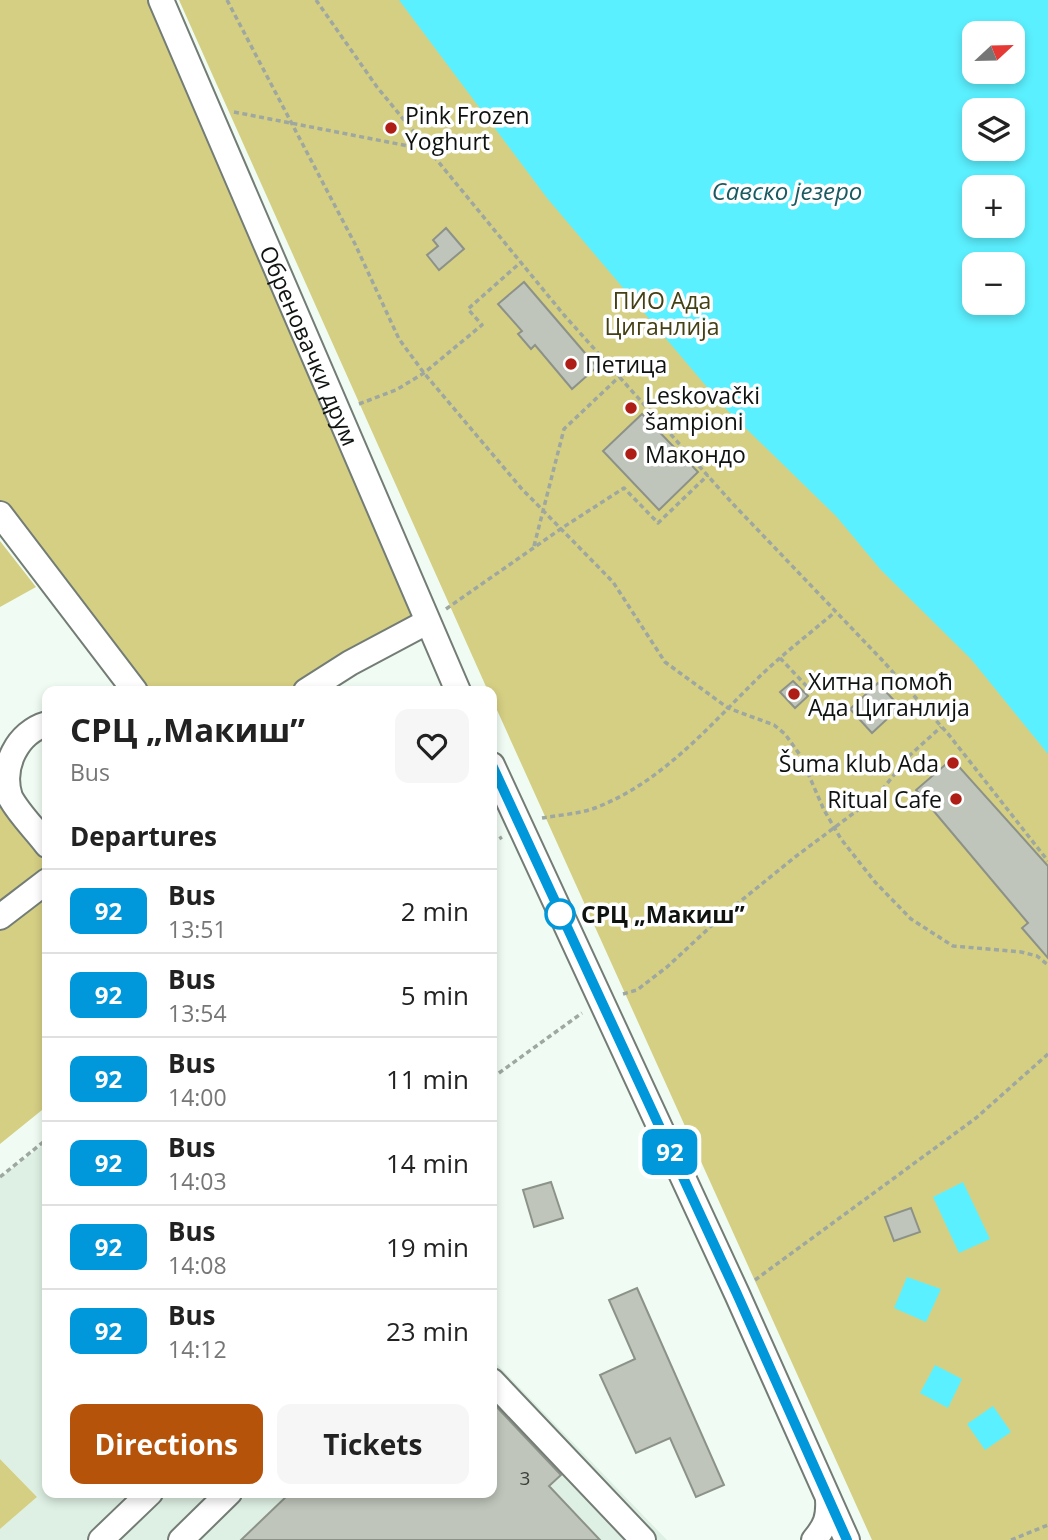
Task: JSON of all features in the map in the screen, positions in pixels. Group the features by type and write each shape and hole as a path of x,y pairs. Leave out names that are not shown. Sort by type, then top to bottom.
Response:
{"street":[{"name":"Обреновачки друм","path":"161,0 456,686"},
{"path":"1,515 131,686"},
{"path":"314,686 350,663 427,622"},
{"path":"42,726 31,730 19,740 6,766 9,796 42,839"},
{"path":"497,776 737,1294 847,1540"},
{"path":"0,917 42,885"},
{"path":"497,1386 643,1540"},
{"path":"102,1540 145,1498"},
{"path":"181,1540 224,1498"},
{"path":"814,1540 824,1529 829,1517 828,1499"}],"path":[{"path":"227,0 355,244 399,338 424,373 521,488 613,582 665,662 728,708 774,725 785,734 800,755 833,827 850,853 896,906 932,935 953,946 1037,956 1048,965"},
{"path":"316,0 364,70 564,315 708,475 883,661 941,727 1048,861"},
{"path":"208,108 430,150"},
{"path":"338,412 396,390 424,373 482,325 468,309 521,262"},
{"path":"533,549 564,429 619,377"},
{"path":"427,622 624,488 658,523 708,475"},
{"path":"497,840 518,822 592,809 619,797 670,764 780,659 835,612"},
{"path":"780,659 814,694"},
{"path":"637,990 676,960 721,916 833,827 878,795 909,756 941,727"},
{"path":"497,1074 599,1000"},
{"path":"737,1294 976,1118 1048,1054"},
{"path":"0,1177 42,1143"},
{"path":"1011,1540 1048,1525"}],"shaded area":[{"path":"42,1146 42,1498 497,1498 497,1364 667,1540 0,1540 0,1529 37,1497 0,1459 0,1178"}],"green space":[{"path":"0,0 161,0 427,622 315,686 131,686 0,514"},
{"name":"ПИО Ада Циганлија","path":"179,0 1048,0 1048,1540 872,1540 497,710 497,686 486,686"},
{"path":"0,541 36,587 0,607"},
{"path":"0,806 42,845 42,1110 0,1144"},
{"path":"0,1459 37,1497 0,1529"}],"water":[{"name":"Савско језеро","path":"399,0 1048,0 1048,754 971,659 881,570 836,516 723,406 547,198"},
{"path":"963,1182 990,1239 959,1253 933,1197"},
{"path":"907,1277 941,1289 926,1322 894,1308"},
{"path":"935,1365 962,1379 948,1408 920,1393"},
{"path":"993,1406 1011,1432 985,1450 967,1424"}],"building":[{"path":"446,228 464,249 439,270 427,255 438,246 433,240"},
{"path":"524,282 597,367 572,389 535,345 531,349 518,334 522,331 498,304"},
{"path":"642,414 698,472 659,510 603,451"},
{"name":"Хитна помоћ Ада Циганлија","path":"793,681 808,696 795,708 780,692"},
{"path":"878,683 900,707 872,733 850,709"},
{"path":"952,759 1048,866 1048,958 1022,928 1028,923 916,790"},
{"path":"551,1182 563,1218 534,1227 523,1190"},
{"path":"911,1208 920,1232 894,1241 885,1217"},
{"path":"637,1288 724,1485 696,1497 670,1438 636,1453 600,1375 635,1359 609,1300"},
{"path":"497,1407 561,1475 549,1486 600,1540 241,1540 285,1498 497,1498"}],"bus line":[{"name":"92","path":"497,776 737,1294 847,1540"}],"place":[{"name":"Pink Frozen Yoghurt","path":"391,128"},
{"name":"Петица","path":"571,364"},
{"name":"Leskovački šampioni","path":"631,408"},
{"name":"Макондо","path":"631,454"},
{"name":"Хитна помоћ Ада Циганлија","path":"794,694"},
{"name":"Šuma klub Ada","path":"953,763"},
{"name":"Ritual Cafe","path":"956,799"},
{"name":"СРЦ „Макиш”","path":"560,914"}]}
